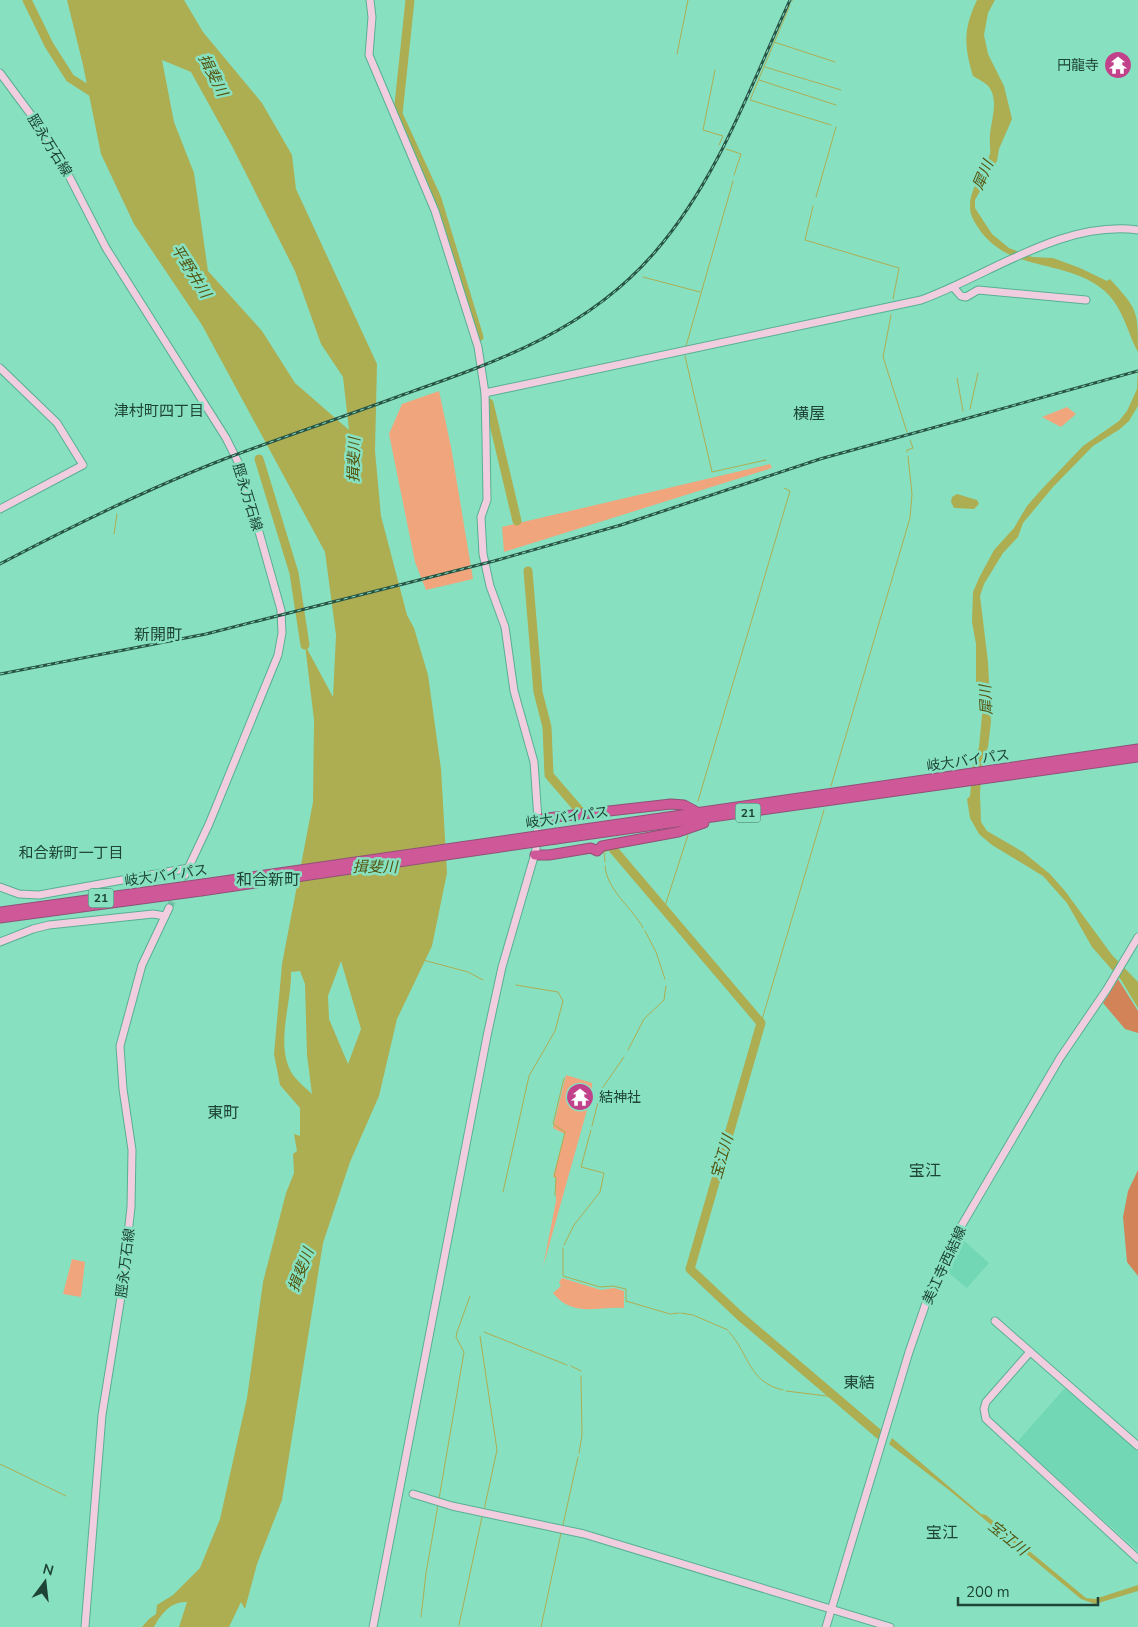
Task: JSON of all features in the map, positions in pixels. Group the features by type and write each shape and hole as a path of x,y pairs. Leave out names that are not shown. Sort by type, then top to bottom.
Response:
{"highway":[{"name":"岐大バイパス","path":"557,836 710,819 1138,750"},
{"name":"岐大バイパス","path":"1026,769 1138,757"},
{"name":"岐大バイパス","path":"0,918 557,836 697,812 938,782"},
{"path":"538,819 671,804 684,805 697,812"},
{"path":"535,854 549,855 591,848 597,851 602,846 678,832 710,819"},
{"name":"岐大バイパス","path":"0,912 202,888"}],"street":[{"path":"370,0 372,17 370,55 423,181 450,254 478,347 485,394 487,500 482,516 483,554 490,586 505,627 514,692 530,744 538,819 535,854 502,967 487,1036 372,1627"},
{"name":"脛永万石線","path":"0,73 52,143 106,248 226,438 241,468 281,610 282,633 278,654 185,875"},
{"path":"485,394 921,300 954,288 1005,263 1076,233 1115,228 1138,230"},
{"path":"954,288 961,296 966,297 978,290 1086,300"},
{"path":"0,368 57,423 83,465 0,509"},
{"path":"0,887 19,894 39,896 189,868"},
{"name":"脛永万石線","path":"85,1627 102,1415 121,1297 132,1207 132,1150 123,1089 120,1046 142,965 169,908"},
{"path":"0,942 49,925 153,914 165,916"},
{"name":"美江寺西結線","path":"826,1627 926,1303 956,1235 1060,1058 1107,989 1138,937"},
{"path":"995,1321 1138,1446"},
{"path":"1030,1352 986,1402 984,1409 986,1419 1138,1559"},
{"path":"413,1494 452,1506 577,1532 890,1627"}],"shaded area":[{"path":"439,391 451,447 473,579 426,590 415,562 389,434 402,404"},
{"path":"1067,407 1076,414 1061,427 1042,417"},
{"path":"770,464 772,468 504,552 502,527"},
{"path":"1118,979 1138,1011 1138,1033 1125,1029 1103,1003"},
{"path":"566,1075 592,1083 592,1092 543,1267 556,1201 556,1178 553,1177 565,1134 553,1128"},
{"path":"1138,1170 1138,1276 1127,1262 1123,1217 1128,1191"},
{"path":"962,1239 989,1263 967,1288 950,1274 948,1267"},
{"path":"72,1259 85,1262 81,1297 63,1294"},
{"path":"562,1278 601,1290 614,1288 624,1291 624,1308 586,1309 569,1306 553,1293 561,1286 559,1282"},
{"path":"1065,1388 1138,1451 1138,1551 1017,1442"}],"water":[{"name":"揖斐川","path":"67,0 184,0 203,32 262,103 292,155 296,189 377,364 375,451 381,516 407,615 414,628 428,675 441,769 447,873 432,946 397,1019 379,1096 350,1162 323,1243 282,1500 257,1564 245,1609 241,1602 229,1627 179,1627 187,1602 181,1602 167,1609 154,1627 142,1627 156,1614 157,1605 173,1595 200,1568 220,1519 247,1398 263,1282 286,1193 294,1173 293,1154 297,1151 294,1134 300,1136 300,1108 280,1085 274,1054 282,964 313,802 314,720 305,645 333,697 336,635 325,552 202,325 134,224 101,154 83,65","holes":["162,60 191,72 232,146 295,271 321,344 343,377 349,430 295,383 262,331 208,271 194,173 174,122","341,961 361,1029 348,1064 329,1019 328,996","300,971 305,984 307,1055 312,1094 293,1075 285,1051 284,1038 291,972"]},
{"path":"977,0 995,0 988,13 984,35 988,54 1004,86 1012,119 999,149 997,161 975,200 975,208 992,234 1009,248 1032,257 1053,258 1107,281 1110,279 1134,311 1138,327 1138,352 1119,310 1101,288 1085,278 1033,263 1000,249 986,238 974,221 970,204 974,187 990,154 990,137 994,111 992,92 989,87 973,76 968,56 967,29"},
{"name":"犀川","path":"1138,368 1138,406 1129,421 1093,446 1053,487 1023,523 1018,537 1003,553 984,584 980,596 988,662 991,722 988,747 982,761 980,794 981,822 987,831 1023,852 1050,874 1065,891 1112,955 1138,982 1138,1008 1121,980 1092,947 1067,903 1043,876 992,845 979,834 970,818 967,799 970,796 973,765 979,747 983,705 976,684 976,644 972,622 973,592 994,550 1014,528 1027,506 1083,446 1119,421 1127,411 1137,389"},
{"path":"957,494 977,500 979,504 974,509 954,508 951,502 952,497"},
{"name":"宝江川","path":"892,1438 981,1514 986,1515 1086,1598 1095,1599 1138,1585 1138,1591 1095,1604 1081,1599 949,1490 889,1444"}],"waterway":[{"name":"平野井川","path":"27,0 49,45 70,78 98,96"},
{"path":"410,0 398,114 437,199 479,337"},
{"path":"677,54 688,0"},
{"path":"790,5 750,100 831,125"},
{"path":"774,42 835,62"},
{"path":"765,67 841,90"},
{"path":"715,70 703,130 723,136 719,145"},
{"path":"759,80 836,105"},
{"path":"816,197 836,127"},
{"path":"726,149 741,154 734,175"},
{"path":"686,346 733,181"},
{"path":"813,206 805,240 899,268 893,299"},
{"path":"643,277 700,292"},
{"path":"891,315 883,357 907,432"},
{"path":"685,356 712,472 766,460"},
{"path":"970,409 978,373"},
{"path":"957,378 963,411"},
{"path":"489,403 517,521"},
{"path":"907,452 907,450 913,448 910,440"},
{"path":"831,786 910,518 912,494 908,456"},
{"path":"259,459 294,573 305,645"},
{"path":"698,801 790,491 784,488"},
{"path":"114,534 117,514"},
{"path":"528,571 538,692 547,727 549,775 580,811"},
{"path":"761,1023 824,810"},
{"path":"664,909 688,835"},
{"path":"605,862 604,852 613,849"},
{"name":"宝江川","path":"613,849 761,1023 690,1269 740,1316 880,1435"},
{"path":"605,866 610,883 643,928"},
{"path":"645,931 656,952 665,979"},
{"path":"423,960 468,972 483,980"},
{"path":"503,1192 529,1076 555,1031 563,1001 558,992 516,985"},
{"path":"628,1050 644,1019 664,1000 666,986"},
{"path":"592,1126 601,1090 624,1057"},
{"path":"555,1196 556,1177 554,1176 565,1132 553,1124 564,1078"},
{"path":"564,1245 574,1225 600,1192 604,1173 581,1167 591,1130"},
{"path":"563,1248 563,1276 600,1287 613,1286 626,1289 626,1301 670,1314 679,1313"},
{"path":"439,1499 464,1352 456,1337 470,1296"},
{"path":"681,1313 693,1315 728,1330"},
{"path":"484,1332 567,1365"},
{"path":"729,1332 756,1374 771,1386 783,1390"},
{"path":"480,1336 497,1450 484,1510"},
{"path":"571,1366 581,1371"},
{"path":"579,1453 582,1435 581,1376"},
{"path":"786,1391 835,1397"},
{"path":"563,1525 578,1457"},
{"path":"0,1464 66,1496"},
{"path":"421,1617 426,1573 438,1505"},
{"path":"459,1625 482,1517"},
{"path":"541,1627 561,1533"}],"tunnel":[{"path":"169,908 185,875"}],"railway":[{"path":"0,564 112,508 198,470 440,382 508,355 571,323 601,302 629,279 655,252 697,194 731,131 790,0"},
{"path":"0,674 206,634 494,561 621,525 820,459 1138,371"}],"place":[{"name":"円龍寺","path":"1118,65"},
{"name":"結神社","path":"580,1097"}],"district":[{"name":"津村町四丁目","path":"159,411"},
{"name":"横屋","path":"809,413"},
{"name":"新開町","path":"158,634"},
{"name":"和合新町一丁目","path":"71,853"},
{"name":"和合新町","path":"268,879"},
{"name":"東町","path":"223,1112"},
{"name":"宝江","path":"925,1170"},
{"name":"東結","path":"859,1382"},
{"name":"宝江","path":"942,1532"}]}
